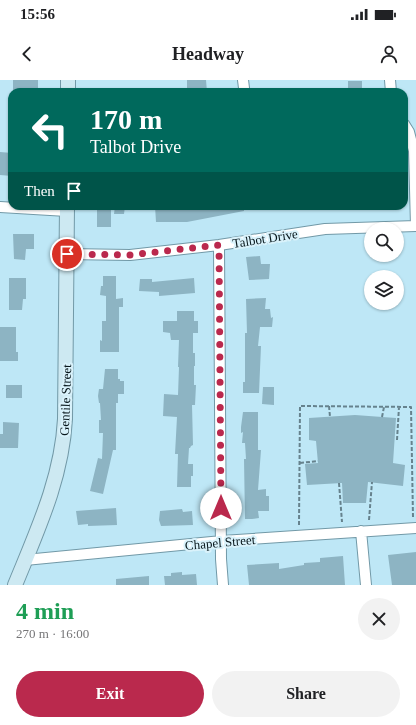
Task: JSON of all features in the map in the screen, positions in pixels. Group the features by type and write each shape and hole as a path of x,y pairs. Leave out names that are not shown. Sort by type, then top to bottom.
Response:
{"main road":[{"name":"Gentile Street","path":"15,585 54,485 63,447 65,419 67,210"}],"street":[{"path":"408,130 414,151 416,226"},
{"name":"Talbot Drive","path":"67,254 130,255 219,245 325,228 416,226"},
{"path":"219,245 221,559 223,585"},
{"name":"Chapel Street","path":"25,560 222,541 416,528"},
{"path":"361,531 366,585"}],"path":[{"path":"299,525 300,406 411,407 413,517"},
{"path":"329,406 330,417"},
{"path":"382,417 384,407"},
{"path":"397,440 398,407"},
{"path":"300,463 318,461"},
{"path":"369,520 372,482"},
{"path":"339,483 342,522"}],"building":[{"path":"13,80 38,80 38,88 13,88"},
{"path":"187,80 206,80 207,88 187,88"},
{"path":"348,81 362,81 362,88 348,88"},
{"path":"0,152 8,153 8,176 0,175"},
{"path":"97,210 111,210 111,227 97,227"},
{"path":"114,210 124,210 124,214 114,214"},
{"path":"155,210 244,210 187,222 156,222"},
{"path":"13,234 34,234 34,249 26,249 25,260 14,259"},
{"path":"260,256 261,264 270,264 269,279 249,280 246,257"},
{"path":"103,276 116,276 116,299 123,298 123,307 119,307 119,352 100,352 100,340 102,341 102,321 106,321 106,296 100,295 101,286 103,286"},
{"path":"9,278 26,278 26,299 23,299 22,310 9,310"},
{"path":"194,278 195,293 159,296 159,292 139,291 140,279 152,279 152,282"},
{"path":"266,298 265,309 270,309 271,318 273,317 272,327 260,327 258,346 261,346 259,393 243,393 243,382 245,382 245,333 247,333 246,299"},
{"path":"177,311 194,311 194,321 198,321 198,333 193,333 193,353 195,353 194,385 196,385 195,405 192,405 193,445 189,448 188,464 193,464 191,487 177,487 178,454 175,454 177,417 163,416 164,394 178,395 179,340 171,340 170,333 163,332 163,321 177,321"},
{"path":"0,327 16,327 16,352 18,352 18,361 0,361"},
{"path":"105,369 118,369 118,379 120,379 120,381 124,381 124,394 118,394 118,403 116,403 116,450 113,450 103,494 90,491 98,458 102,459 103,433 99,433 99,420 101,420 98,396 99,389 103,389"},
{"path":"6,385 22,385 22,398 6,398"},
{"path":"263,387 274,387 274,405 262,404"},
{"path":"243,412 258,412 258,450 261,450 258,490 266,489 266,496 269,496 269,511 258,511 259,518 252,519 245,519 244,459 246,459 245,443 242,443 243,432 241,433"},
{"path":"355,415 396,418 393,463 405,465 403,486 368,482 366,503 343,503 342,483 307,485 305,464 318,463 316,441 309,440 309,418"},
{"path":"3,422 19,423 18,448 0,448 0,434 3,434"},
{"path":"116,508 117,525 78,525 76,511"},
{"path":"182,509 183,512 192,511 193,525 161,526 159,520 160,511"},
{"path":"416,552 416,585 392,585 388,555"},
{"path":"343,556 345,585 249,585 247,565 279,563 279,569 304,565 304,563 320,562 320,558"},
{"path":"182,572 182,575 196,574 197,585 165,585 164,576 171,576 171,573"},
{"path":"149,576 149,585 116,585 116,579"}],"route":[{"path":"67,254 130,255 219,245 221,508"}]}
